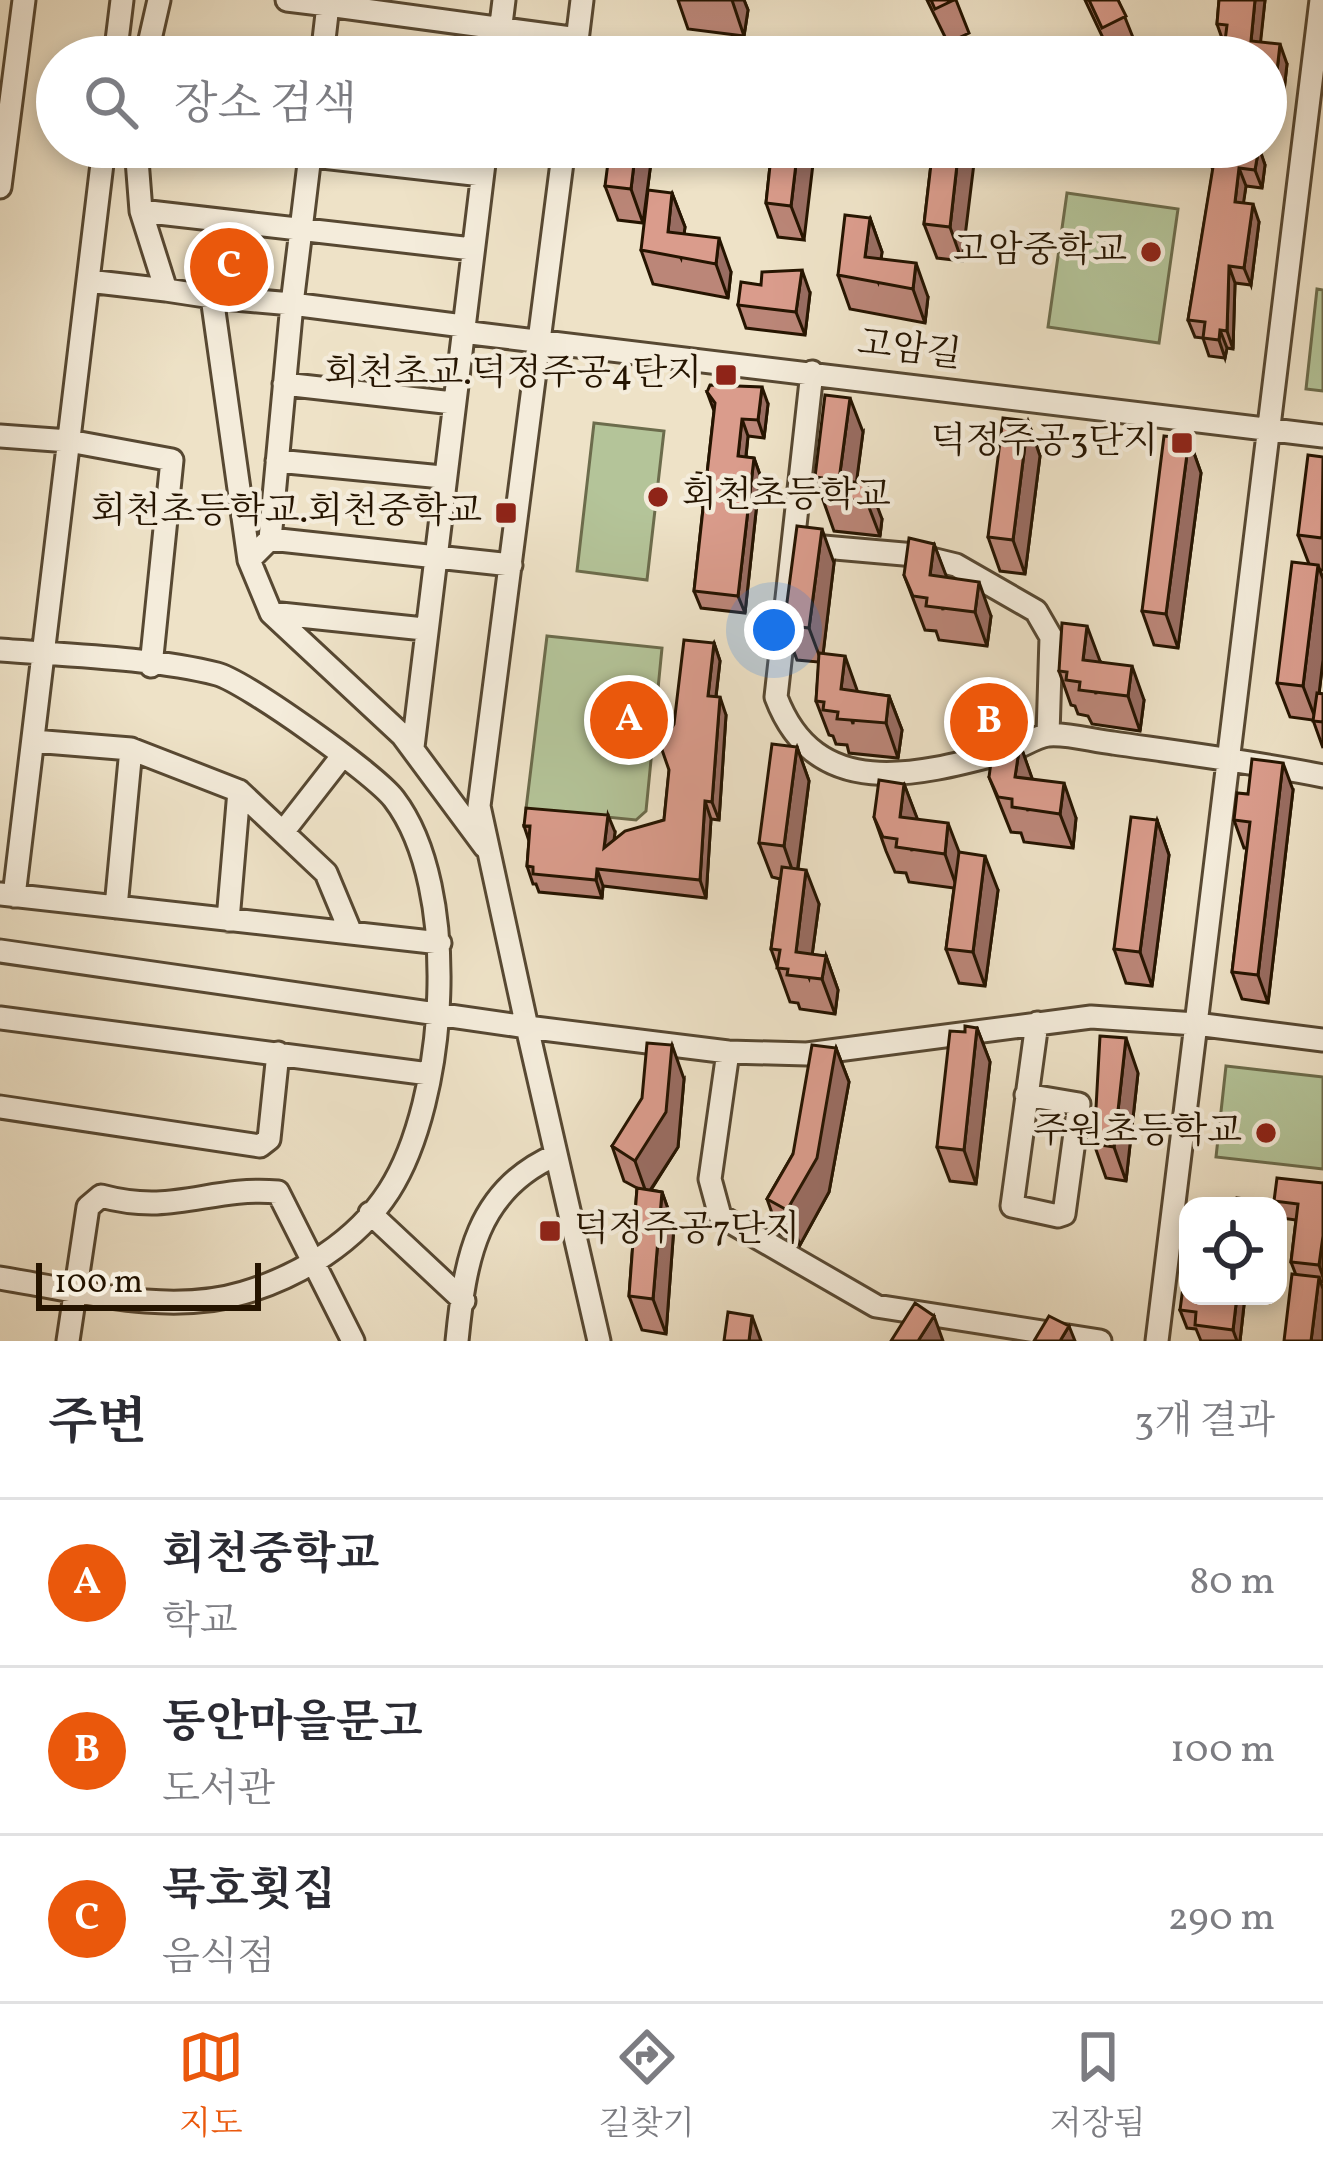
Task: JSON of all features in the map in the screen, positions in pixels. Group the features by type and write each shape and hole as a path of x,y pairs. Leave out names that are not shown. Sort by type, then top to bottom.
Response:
{"street":[{"path":"0,187 8,64 24,0"},
{"path":"118,36 122,0"},
{"path":"151,36 159,0"},
{"path":"287,0 329,2 529,36"},
{"path":"500,36 504,0"},
{"path":"578,36 582,0"},
{"path":"1157,1341 1321,0"},
{"path":"325,36 329,2"},
{"path":"101,168 33,740 7,895 440,943"},
{"path":"138,168 141,211 166,290"},
{"path":"249,560 270,539 308,168"},
{"path":"432,168 482,175"},
{"path":"413,747 483,168"},
{"path":"561,168 479,806 599,1341"},
{"path":"141,211 472,249"},
{"name":"고암길","path":"88,281 1323,436"},
{"path":"212,297 249,560 271,613 413,747 492,857"},
{"path":"812,372 776,697 788,731 817,756 863,773 898,776 1008,752 1048,735 1230,757 1323,776"},
{"path":"284,384 453,403"},
{"path":"0,436 172,460 152,666"},
{"path":"277,461 442,477"},
{"path":"270,539 511,565"},
{"path":"792,543 915,555 956,565 1036,611 1051,637 1054,673 1048,735"},
{"path":"271,613 424,629"},
{"path":"0,650 220,675 343,755 395,800 431,882 440,943 438,1012 414,1141 388,1192 314,1264 238,1295 194,1301 0,1278"},
{"path":"33,740 131,748 239,790 326,873 351,933"},
{"path":"116,907 131,748"},
{"path":"283,832 343,755"},
{"path":"228,920 239,790"},
{"path":"0,951 728,1052 807,1054 1091,1017 1323,1040"},
{"path":"0,1018 429,1074"},
{"path":"1026,1095 1079,1104 1064,1214 1058,1216 1012,1206 1026,1095 1036,1023"},
{"path":"728,1052 710,1179 720,1216 876,1306 1100,1341"},
{"path":"0,1107 260,1146 268,1139 278,1053"},
{"path":"457,1341 477,1233 518,1172 556,1155"},
{"path":"68,1341 88,1207 101,1196 156,1206 238,1188 278,1192 353,1341"},
{"path":"370,1213 464,1301"}],"green space":[{"path":"1067,193 1178,209 1159,343 1048,327"},
{"path":"1317,289 1323,290 1323,391 1306,389"},
{"path":"594,423 664,431 647,580 577,571"},
{"path":"547,636 662,648 646,811 636,820 526,809"},
{"path":"1226,1066 1323,1077 1323,1169 1216,1157"}],"building":[{"path":"931,0 954,0 935,9"},
{"path":"1089,0 1118,0 1126,16 1102,28"},
{"path":"1219,0 1255,0 1251,36 1226,36 1227,25 1217,24"},
{"path":"607,168 634,168 631,189 605,186"},
{"path":"770,168 796,168 791,206 766,203"},
{"path":"931,168 957,168 950,227 924,224"},
{"path":"1213,168 1239,168 1235,202 1253,204 1244,268 1229,266 1227,331 1220,330 1219,340 1203,338 1205,322 1188,320"},
{"path":"648,190 672,193 668,232 719,238 716,264 641,250"},
{"path":"845,215 870,218 865,257 916,263 913,289 838,275"},
{"path":"802,270 796,312 738,305 741,282 761,285 762,272"},
{"path":"710,385 762,387 758,420 742,419 738,456 754,458 738,596 694,591 705,491 695,490 697,473 707,474 715,403 707,392"},
{"path":"825,395 850,398 839,480 869,484 867,502 821,496 823,478 815,477"},
{"path":"1003,418 1028,421 1013,540 988,537"},
{"path":"1164,436 1189,439 1166,614 1142,611"},
{"path":"1308,455 1323,457 1322,538 1298,535"},
{"path":"797,526 822,529 809,628 784,625"},
{"path":"909,538 934,544 930,575 979,582 975,612 926,606 927,598 913,596 904,575"},
{"path":"1292,562 1318,565 1303,686 1277,683"},
{"path":"1062,623 1087,626 1083,660 1132,666 1128,696 1079,690 1080,682 1066,680 1067,672 1059,671"},
{"path":"684,640 714,643 708,696 720,697 712,802 705,801 700,880 597,869 596,880 533,874 533,867 527,866 530,826 524,826 526,808 608,815 604,848 625,831 664,820 669,770 661,747 674,724"},
{"path":"819,653 845,656 841,689 889,696 886,723 837,719 838,712 823,710 824,702 816,701"},
{"path":"1317,693 1323,694 1323,722 1313,721"},
{"path":"994,740 1020,744 1015,777 1064,783 1060,814 1012,807 1012,799 998,797 989,777"},
{"path":"772,744 797,747 784,846 759,843"},
{"path":"1252,759 1283,763 1258,975 1232,972 1250,822 1234,820 1237,793 1248,794"},
{"path":"879,780 904,784 900,817 948,823 945,854 896,847 897,839 883,837 874,817"},
{"path":"1131,817 1157,820 1140,952 1114,949"},
{"path":"959,852 985,856 973,952 946,949"},
{"path":"782,867 806,870 796,952 826,956 822,979 787,975 788,969 777,968 780,950 771,949"},
{"path":"965,1026 977,1028 964,1150 937,1147 950,1031 965,1032"},
{"path":"1100,1036 1126,1038 1114,1147 1094,1144"},
{"path":"647,1043 672,1045 666,1112 635,1161 612,1146 642,1098"},
{"path":"812,1045 836,1048 817,1158 787,1210 767,1199 793,1154"},
{"path":"1277,1178 1323,1183 1319,1265 1291,1262 1298,1204 1275,1197"},
{"path":"637,1188 662,1192 653,1299 629,1296"},
{"path":"1292,1274 1319,1277 1311,1341 1284,1341"},
{"path":"915,1303 934,1316 918,1341 891,1341"},
{"path":"1181,1305 1236,1305 1233,1330 1195,1325 1196,1312 1180,1310"},
{"path":"728,1312 752,1316 749,1341 724,1341"},
{"path":"1049,1316 1069,1326 1060,1341 1034,1341"}],"place":[{"name":"고암중학교","path":"1151,252"},
{"name":"묵호횟집","path":"229,267"},
{"name":"회천초교.덕정주공4단지","path":"726,375"},
{"name":"덕정주공3단지","path":"1182,443"},
{"name":"회천초등학교","path":"658,497"},
{"name":"회천초등학교.회천중학교","path":"506,513"},
{"name":"회천중학교","path":"629,720"},
{"name":"동안마을문고","path":"989,722"},
{"name":"주원초등학교","path":"1266,1133"},
{"name":"덕정주공7단지","path":"550,1231"}]}
